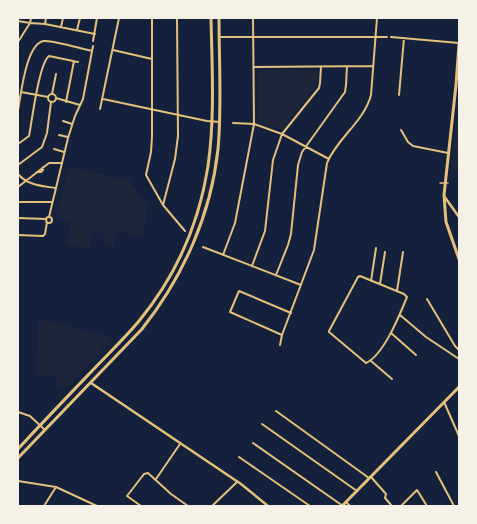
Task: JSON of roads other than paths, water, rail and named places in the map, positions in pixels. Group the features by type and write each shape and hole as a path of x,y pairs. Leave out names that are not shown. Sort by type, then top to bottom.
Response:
{"main road":[{"path":"18,449 138,322 161,291 178,262 198,213 209,153 212,121 211,18"},
{"path":"18,458 142,329 160,305 182,268 195,239 209,199 215,168 219,122 219,18"},
{"path":"211,37 219,37"},
{"path":"459,43 457,85 444,183 446,222 459,259"},
{"path":"444,195 459,217"},
{"path":"189,237 195,239"},
{"path":"122,339 128,345"},
{"path":"116,346 121,351"},
{"path":"91,383 237,482 268,506"},
{"path":"343,506 459,387"}],"street":[{"path":"18,42 30,24 31,18"},
{"path":"45,24 46,18"},
{"path":"61,27 63,18"},
{"path":"77,30 80,18"},
{"path":"93,41 97,18"},
{"path":"100,109 119,18"},
{"path":"152,18 152,148 145,172 163,205 185,231"},
{"path":"163,205 175,159 178,136 177,18"},
{"path":"223,254 235,223 254,124 253,18"},
{"path":"280,345 282,335 316,244 326,168 329,159 366,107 371,95 377,18"},
{"path":"18,21 30,24 45,24 94,34"},
{"path":"219,37 387,37"},
{"path":"391,37 459,43"},
{"path":"399,95 404,38"},
{"path":"18,110 25,70 32,51 40,42 48,41 92,51"},
{"path":"18,235 43,236 45,234 64,152 72,124 83,99 93,46"},
{"path":"113,50 152,59"},
{"path":"18,144 29,136 36,95 47,57 49,56 78,62"},
{"path":"66,102 74,61"},
{"path":"276,275 291,234 300,158 305,146 344,92 347,66"},
{"path":"254,67 373,66"},
{"path":"252,266 265,231 273,160 282,134 319,88 321,67"},
{"path":"21,92 48,97 52,94 56,74"},
{"path":"52,94 55,95 56,98 66,102 80,105"},
{"path":"18,165 42,147 51,102 49,101 48,97"},
{"path":"51,102 54,102 56,98"},
{"path":"103,99 219,122"},
{"path":"63,121 72,124"},
{"path":"233,123 254,124 282,134 329,159"},
{"path":"401,130 408,142 413,146 448,153"},
{"path":"59,135 68,138"},
{"path":"54,149 64,152"},
{"path":"18,187 51,162 62,163"},
{"path":"18,174 37,185 56,188"},
{"path":"18,202 52,202"},
{"path":"18,218 47,221 50,223 52,221 49,217"},
{"path":"203,247 301,285"},
{"path":"371,281 376,248"},
{"path":"380,284 385,252"},
{"path":"397,291 403,252"},
{"path":"360,276 380,284 406,295 407,297 400,315 382,346 371,361 366,363 329,331 358,277 360,276"},
{"path":"282,335 230,312 239,291 290,313"},
{"path":"427,299 454,346 459,350"},
{"path":"400,315 426,337 459,358"},
{"path":"390,333 416,355"},
{"path":"371,361 392,379"},
{"path":"444,402 459,436"},
{"path":"276,411 370,478 386,493 385,498 392,506"},
{"path":"18,412 30,416 45,430"},
{"path":"262,424 357,491"},
{"path":"253,443 343,506"},
{"path":"156,479 180,444"},
{"path":"239,457 310,506"},
{"path":"436,472 454,506"},
{"path":"141,506 127,496 145,473 149,473 188,506"},
{"path":"18,481 56,487 97,506"},
{"path":"212,506 237,482"},
{"path":"44,506 56,487"},
{"path":"401,506 417,490 427,506"},
{"path":"346,502 350,506"}]}
